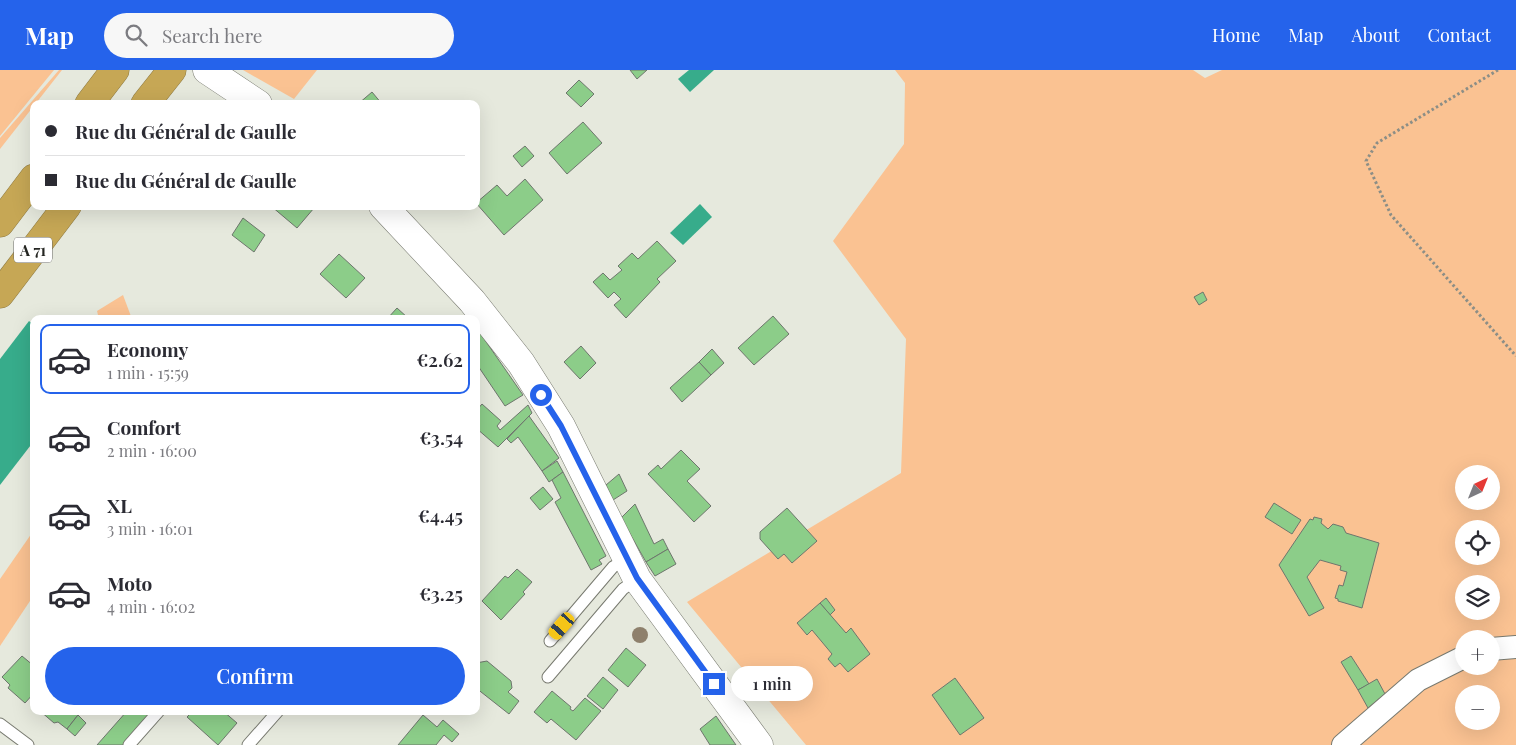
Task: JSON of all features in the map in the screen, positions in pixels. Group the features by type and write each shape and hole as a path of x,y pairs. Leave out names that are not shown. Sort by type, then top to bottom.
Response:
{"highway":[{"path":"92,100 115,70"},
{"path":"148,100 172,70"},
{"name":"A 71","path":"0,222 30,183"},
{"name":"A 71","path":"0,294 64,210"}],"main road":[{"path":"207,70 252,100"},
{"path":"387,210 472,301 521,363 561,426 632,569 759,745"}],"street":[{"path":"1500,648 1516,647"},
{"path":"1343,745 1418,680 1455,662"}],"lane":[{"path":"548,678 623,589 632,569 614,567 550,641"},
{"path":"129,745 155,715"},
{"path":"248,745 274,715"},
{"path":"0,724 28,745"}],"path":[{"path":"1498,70 1377,143 1366,161 1391,215 1516,356"}],"shaded area":[{"path":"0,70 54,70 0,136"},
{"path":"59,70 62,70 38,100 33,100"},
{"path":"243,70 317,70 294,99"},
{"path":"689,70 714,70 690,92 678,79"},
{"path":"895,70 1193,70 1205,78 1222,70 1516,70 1516,745 806,745 687,602 901,473 906,339 833,241 904,144 905,83"},
{"path":"30,103 30,111 0,149 0,138"},
{"path":"700,204 712,217 683,245 670,233"},
{"path":"123,295 130,315 98,315 97,311"},
{"path":"29,321 30,446 0,485 0,359"},
{"path":"30,536 30,601 0,646 0,579"}],"building":[{"path":"630,70 647,70 637,79"},
{"path":"579,80 594,94 581,107 566,93"},
{"path":"372,92 379,100 363,100"},
{"path":"583,122 602,143 567,174 549,153"},
{"path":"525,146 534,156 522,167 513,156"},
{"path":"525,179 543,200 504,235 480,208 480,200 497,185 507,196"},
{"path":"276,210 312,210 297,228"},
{"path":"243,218 265,235 254,252 232,235"},
{"path":"657,241 676,261 657,279 660,282 626,318 614,305 621,299 614,292 608,298 593,282 603,273 610,280 622,270 618,266 632,253 638,259"},
{"path":"339,254 365,278 346,298 320,274"},
{"path":"1203,292 1207,300 1199,305 1194,297"},
{"path":"397,308 405,315 391,315"},
{"path":"773,316 789,334 754,365 738,348"},
{"path":"480,333 523,395 505,406 480,369"},
{"path":"581,346 596,363 580,379 564,362"},
{"path":"712,349 724,363 711,375 699,362"},
{"path":"699,362 711,375 682,402 670,388"},
{"path":"482,404 501,421 497,426 500,430 528,405 532,413 498,447 480,431 480,406"},
{"path":"529,416 559,458 542,471 518,437 511,443 507,439"},
{"path":"681,450 700,469 687,481 711,506 694,522 648,474 658,465 661,469"},
{"path":"557,461 563,472 549,482 542,471"},
{"path":"563,472 606,556 599,560 602,564 591,570 555,502 561,498 552,480"},
{"path":"619,474 627,491 613,500 606,485"},
{"path":"543,487 553,499 540,510 530,498"},
{"path":"1274,503 1301,520 1292,534 1265,517"},
{"path":"635,504 654,544 663,539 668,549 646,562 621,518"},
{"path":"787,508 817,541 792,563 784,554 778,559 760,539 760,532"},
{"path":"1314,517 1322,519 1321,523 1328,529 1333,524 1343,527 1346,533 1379,543 1362,608 1338,601 1335,598 1339,585 1343,586 1347,572 1340,570 1341,566 1320,560 1307,577 1324,608 1309,616 1279,565 1310,519 1313,520"},
{"path":"668,549 676,564 655,576 646,562"},
{"path":"517,569 532,582 523,592 525,594 501,620 482,601 505,576 508,578"},
{"path":"826,598 835,610 830,615 820,603"},
{"path":"820,603 846,633 851,628 870,654 848,672 840,663 835,667 828,659 832,654 812,630 807,635 797,623"},
{"path":"626,648 646,665 628,687 608,670"},
{"path":"22,656 30,663 30,697 25,703 8,688 10,685 2,677"},
{"path":"1351,656 1369,684 1358,690 1341,662"},
{"path":"487,661 511,681 512,688 508,692 519,701 509,714 480,691 480,662"},
{"path":"603,677 618,690 603,709 587,696"},
{"path":"955,678 984,718 960,735 932,695"},
{"path":"1377,679 1385,694 1368,708 1358,690"},
{"path":"552,691 571,707 570,709 573,711 585,698 601,711 576,740 551,719 547,723 534,712"},
{"path":"45,715 78,715 67,729 58,722 54,723"},
{"path":"78,715 86,723 75,736 67,729"},
{"path":"123,715 149,715 123,745 97,745"},
{"path":"189,715 228,715 237,723 218,745 187,717"},
{"path":"423,715 437,727 443,720 459,734 452,742 444,735 436,745 398,745"},
{"path":"716,716 736,745 710,745 700,729"}],"route":[{"path":"541,395 561,426 637,578 714,684"}]}
